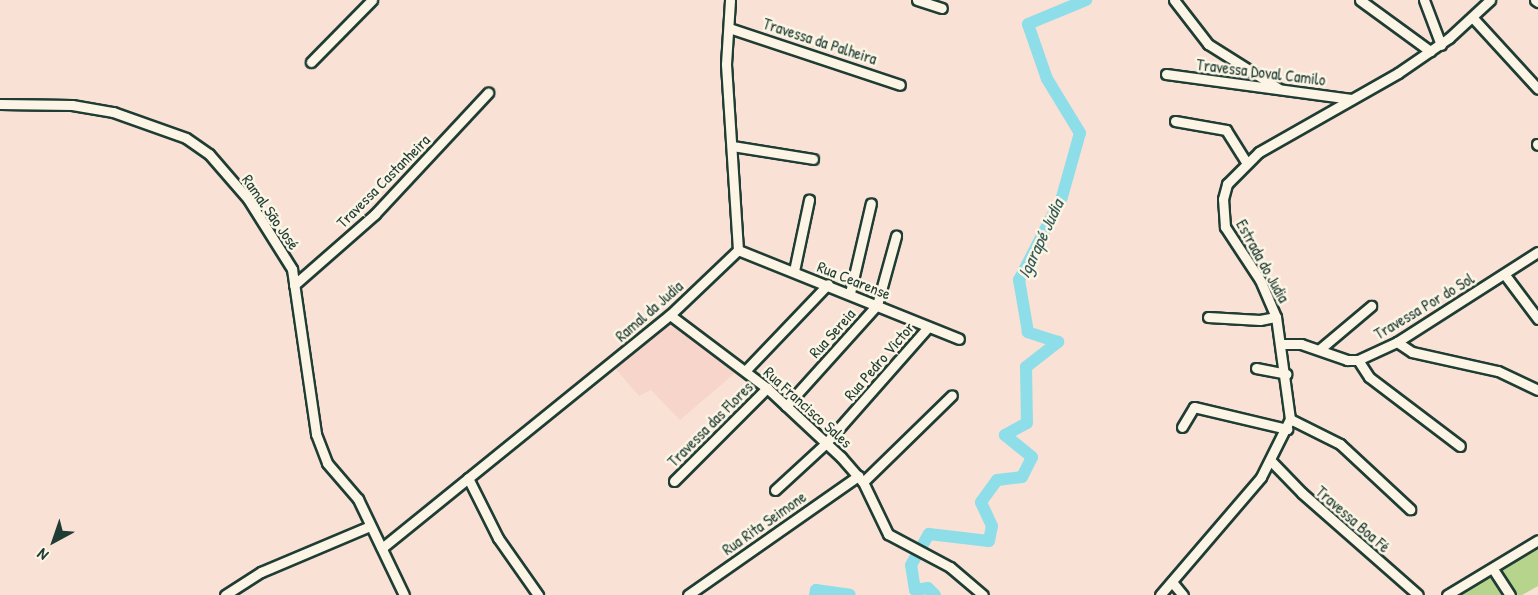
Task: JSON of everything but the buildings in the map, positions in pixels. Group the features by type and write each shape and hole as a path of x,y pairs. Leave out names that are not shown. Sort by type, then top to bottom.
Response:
{"street":[{"path":"311,62 372,0"},
{"path":"730,0 726,64 738,250"},
{"path":"917,0 942,8"},
{"path":"1174,0 1208,44 1278,88"},
{"path":"1360,0 1430,51"},
{"path":"1424,0 1441,45"},
{"name":"Estrada do Judia","path":"1160,595 1272,462 1288,424 1283,344 1276,317 1260,280 1225,227 1222,212 1227,184 1246,162 1441,45 1473,18 1487,1"},
{"path":"1473,18 1538,89"},
{"name":"Travessa da Palheira","path":"729,28 900,85"},
{"name":"Travessa Doval Camilo","path":"1166,74 1256,88 1278,88 1351,99"},
{"name":"Travessa Castanheira","path":"294,285 375,214 488,93"},
{"name":"Ramal São José","path":"0,104 72,105 113,112 194,143 248,199 287,258 294,285 315,434 327,463 357,499 404,595"},
{"path":"1175,121 1226,130 1246,162"},
{"path":"732,146 813,159"},
{"path":"794,271 809,200"},
{"path":"850,293 871,203"},
{"name":"Rua Sereia","path":"786,406 877,305 896,236"},
{"name":"Rua Cearense","path":"738,250 828,284 959,339"},
{"name":"Ramal da Judia","path":"382,548 670,315 738,250"},
{"name":"Travessa Por do Sol","path":"1358,360 1397,342 1538,252"},
{"path":"1505,275 1538,319"},
{"path":"745,371 828,284"},
{"path":"1320,349 1371,306"},
{"name":"Rua Francisco Sales","path":"670,315 767,388 825,444 860,479 882,527 900,543 950,567 983,595"},
{"path":"1209,317 1260,320 1276,317"},
{"name":"Rua Pedro Victor","path":"775,490 825,444 928,327"},
{"path":"1397,342 1412,352 1498,371 1538,390"},
{"path":"1283,344 1320,349 1347,360 1358,360 1369,377 1460,446"},
{"path":"1256,368 1286,374"},
{"name":"Travessa das Flores","path":"674,481 767,388"},
{"path":"860,479 952,395"},
{"path":"1182,427 1194,407 1288,424 1340,444 1410,509"},
{"name":"Travessa Boa Fé","path":"1272,462 1302,493 1418,595"},
{"path":"468,478 498,538 538,595"},
{"name":"Rua Rita Seimone","path":"688,595 860,479"},
{"path":"225,595 261,572 370,526"},
{"path":"1447,595 1538,540"},
{"path":"1493,569 1510,595"},
{"path":"1172,582 1183,595"}],"shaded area":[{"path":"671,320 735,373 680,420 651,390 639,396 614,367"}],"green space":[{"path":"1538,546 1538,586 1522,595 1456,595"}],"waterway":[{"name":"Igarapé Judia","path":"935,595 928,588 915,590 911,565 929,534 989,541 992,526 981,502 997,480 1022,477 1032,457 1005,435 1027,423 1026,367 1058,342 1028,332 1019,280 1062,197 1080,133 1047,79 1028,24 1086,0"},
{"name":"Igarapé Judia","path":"815,595 816,590 850,595"}]}
